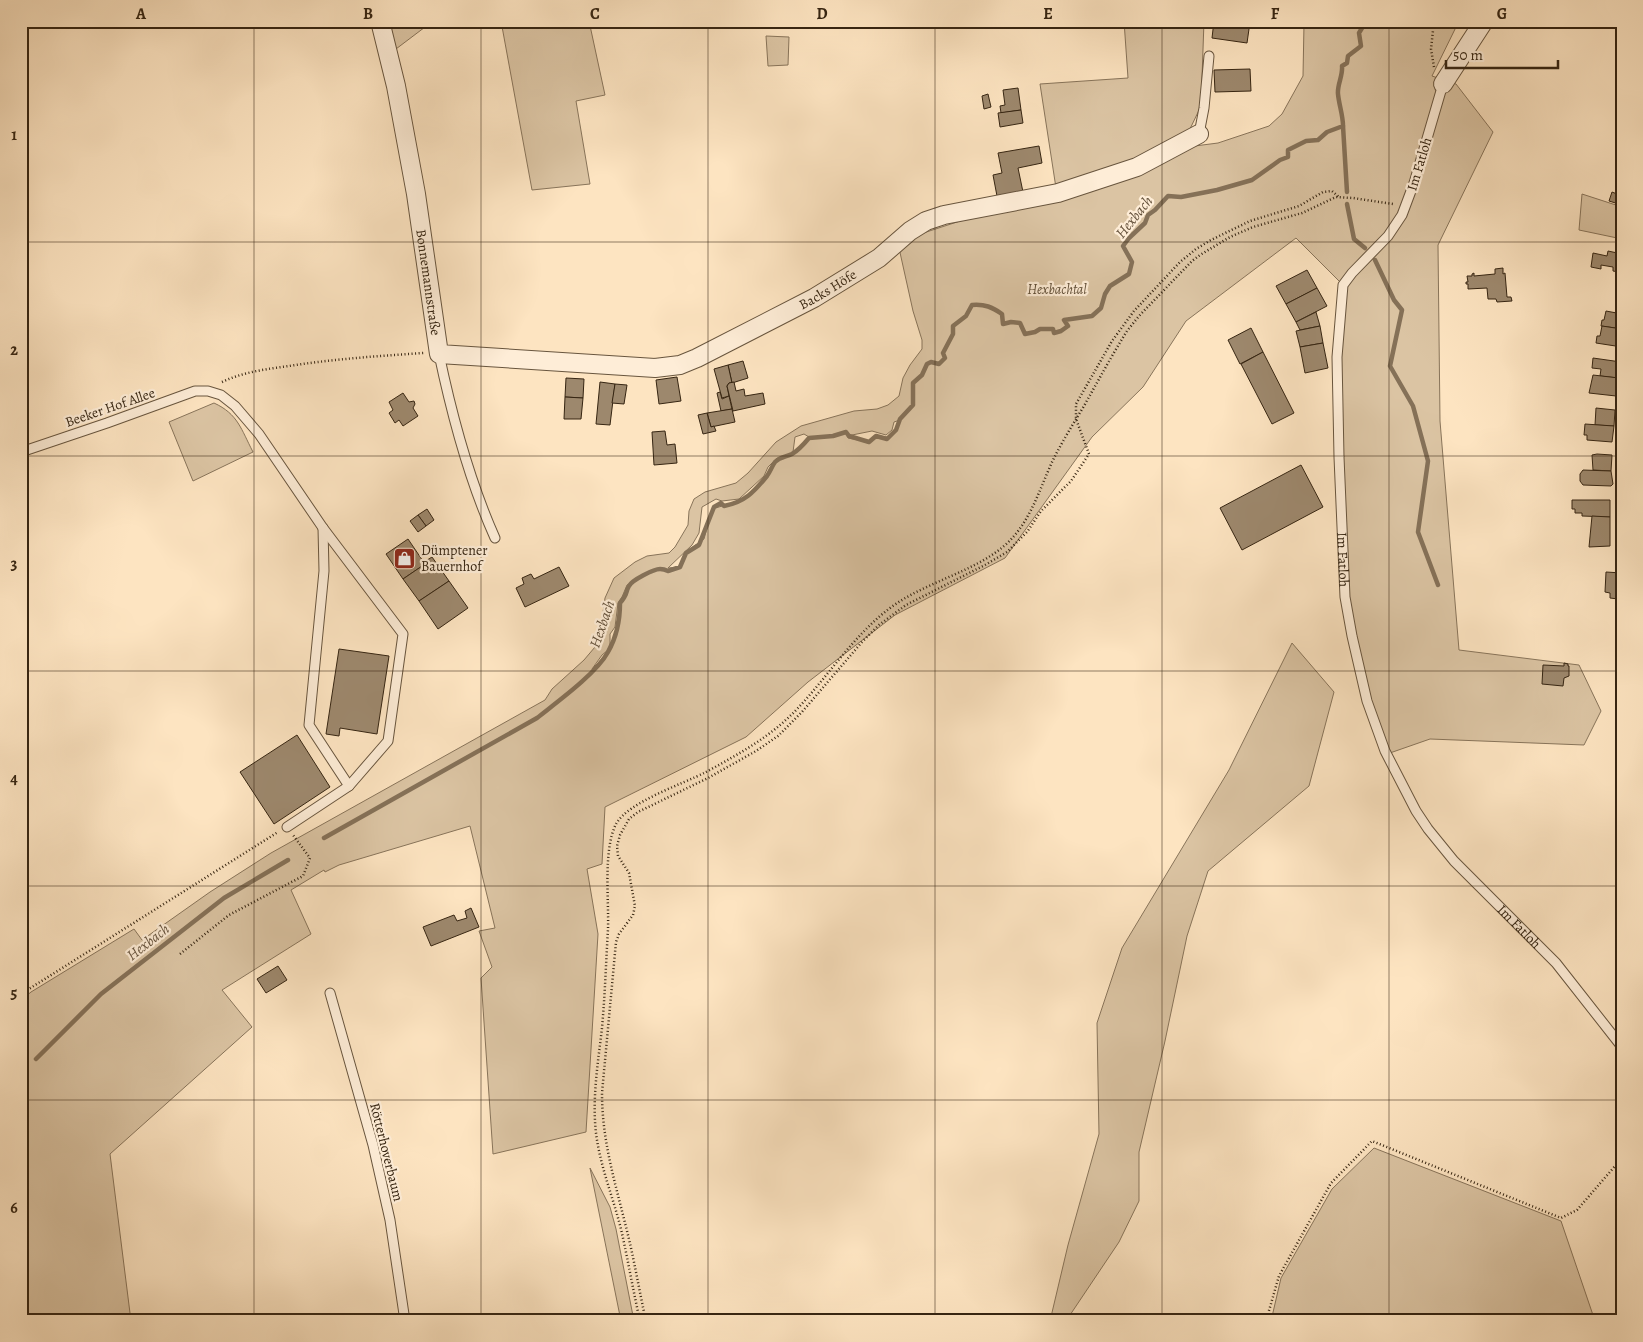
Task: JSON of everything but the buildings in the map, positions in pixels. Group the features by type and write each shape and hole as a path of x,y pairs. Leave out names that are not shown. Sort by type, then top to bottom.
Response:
{"street":[{"name":"Bonnemannstraße","path":"380,21 396,86 412,174 440,354"},
{"name":"Im Fatloh","path":"1443,84 1484,21"},
{"name":"Backs Höfe","path":"440,354 656,368 680,365 698,358 814,298 879,258 910,231 926,221 944,215 1058,193 1137,166 1199,134"}],"lane":[{"path":"1199,134 1204,108 1209,56"},
{"name":"Im Fatloh","path":"1443,84 1406,206 1396,225 1343,285 1338,348 1339,458 1345,596 1352,636 1367,701 1385,751 1416,811 1454,861 1556,963 1622,1046"},
{"name":"Bonnemannstraße","path":"440,354 448,394 478,497 495,538"},
{"path":"208,391 221,395 235,406 258,434 323,528 403,634 388,741 349,786 286,827"},
{"name":"Beeker Hof Allee","path":"21,452 195,392 208,391"},
{"path":"323,528 324,571 309,725 349,786"},
{"name":"Rötterhoverbaum","path":"330,993 373,1145 390,1220 405,1321"}],"path":[{"path":"1434,21 1431,49 1434,68 1443,84"},
{"path":"646,1321 608,1154 602,1116 602,1093 616,942 619,934 634,916 635,906 630,873 618,856 617,846 623,827 629,818 708,778 756,751 778,736 802,712 862,642 893,613 986,565 1007,552 1026,532 1040,511 1071,481 1089,454 1076,419 1076,404 1122,326 1188,255 1227,231 1250,221 1299,206 1323,192 1332,191 1339,196 1406,206"},
{"path":"640,1321 620,1228 600,1154 595,1116 595,1092 602,1025 608,928 609,852 611,838 617,823 624,813 705,773 753,746 774,731 803,702 858,637 890,608 916,592 983,561 1003,547 1018,532 1034,504 1054,459 1127,331 1192,261 1230,237 1253,227 1302,213 1339,196"},
{"path":"208,391 231,378 260,370 338,359 430,352 440,354"},
{"path":"21,994 286,827 310,858 303,876 229,915 180,954"},
{"path":"1266,1321 1279,1276 1331,1183 1372,1141 1561,1218 1577,1210 1622,1158"}],"green space":[{"path":"385,21 433,21 392,52"},
{"path":"501,21 589,21 605,95 576,101 590,184 532,190"},
{"path":"1124,21 1204,21 1201,106 1189,131 1135,162 1056,188 1040,84 1128,78"},
{"name":"Hexbachtal","path":"1311,21 1459,21 1432,76 1456,84 1493,132 1438,245 1440,421 1459,650 1579,665 1601,711 1584,745 1430,739 1387,754 1368,702 1347,598 1338,358 1342,284 1296,238 1186,321 1143,387 1092,437 1005,558 895,615 808,682 746,737 605,807 602,864 587,869 598,934 586,1132 493,1154 481,978 492,967 479,931 495,928 470,826 339,865 325,872 324,870 291,890 311,934 222,990 252,1027 110,1154 131,1321 21,1321 21,1000 134,929 142,940 210,892 271,853 545,700 552,689 584,660 595,647 600,634 605,598 614,578 635,562 647,556 669,553 675,547 688,525 689,511 694,499 705,492 736,483 748,473 776,442 801,426 854,411 877,409 888,405 899,396 903,378 922,349 922,340 913,311 899,248 911,237 1187,147 1218,143 1269,126 1282,114 1303,76 1304,24","holes":["900,420 895,430 887,437 877,437 869,442 848,438 847,436 872,431 886,435 892,430 894,422","804,434 809,437 802,448 790,456 793,452 795,437","777,458 780,459 774,463 769,475 746,499 712,509 704,539 687,551 681,567 668,568 692,545 699,533 702,507 716,499 722,501 739,499 764,476 768,467","629,584 627,595 620,604 615,637 607,654 592,669 610,646 610,634 615,627 618,603"]},
{"path":"766,36 789,37 788,65 768,66"},
{"path":"1582,194 1622,207 1622,239 1579,230"},
{"path":"214,403 234,417 253,452 193,481 169,422"},
{"path":"1292,643 1334,692 1309,786 1208,871 1187,936 1139,1152 1139,1201 1119,1242 1066,1321 1050,1321 1068,1245 1099,1134 1097,1023 1122,948 1229,770"},
{"path":"1374,1148 1561,1221 1595,1321 1271,1321 1281,1278 1332,1189"},
{"path":"590,1168 610,1207 634,1321 621,1321"}],"waterway":[{"name":"Hexbach","path":"324,838 537,718 576,687 595,669 608,652 617,628 620,603 631,584 653,571 660,569 668,571 680,567 686,553 699,545 714,507 721,503 724,506 738,502 749,496 767,476 777,460 795,452 809,438 833,436 846,432 849,436 869,442 876,436 887,439 896,430 900,419 913,405 913,383 922,375 927,364 931,362 939,364 945,358 943,353 953,334 953,326 966,316 972,305 992,308 1002,314 1003,324 1011,322 1020,323 1025,334 1040,329 1053,329 1054,333 1061,331 1068,326 1064,320 1092,316 1101,308 1105,294 1110,286 1129,274 1132,262 1123,246 1145,223 1148,215 1168,196 1181,197 1217,190 1252,180 1280,160 1288,157 1288,150 1306,141 1318,140 1327,132 1343,126 1338,87 1342,66 1347,63 1348,56 1361,46 1359,33 1362,28 1360,21"},
{"path":"1343,126 1347,192"},
{"path":"1347,204 1354,239 1365,248"},
{"path":"1375,260 1394,300 1402,310 1390,366 1413,406 1428,461 1418,532 1438,585"},
{"name":"Hexbach","path":"36,1059 101,994 224,898 288,860"}],"place":[{"name":"Dümptener Bauernhof","path":"405,558"}]}
